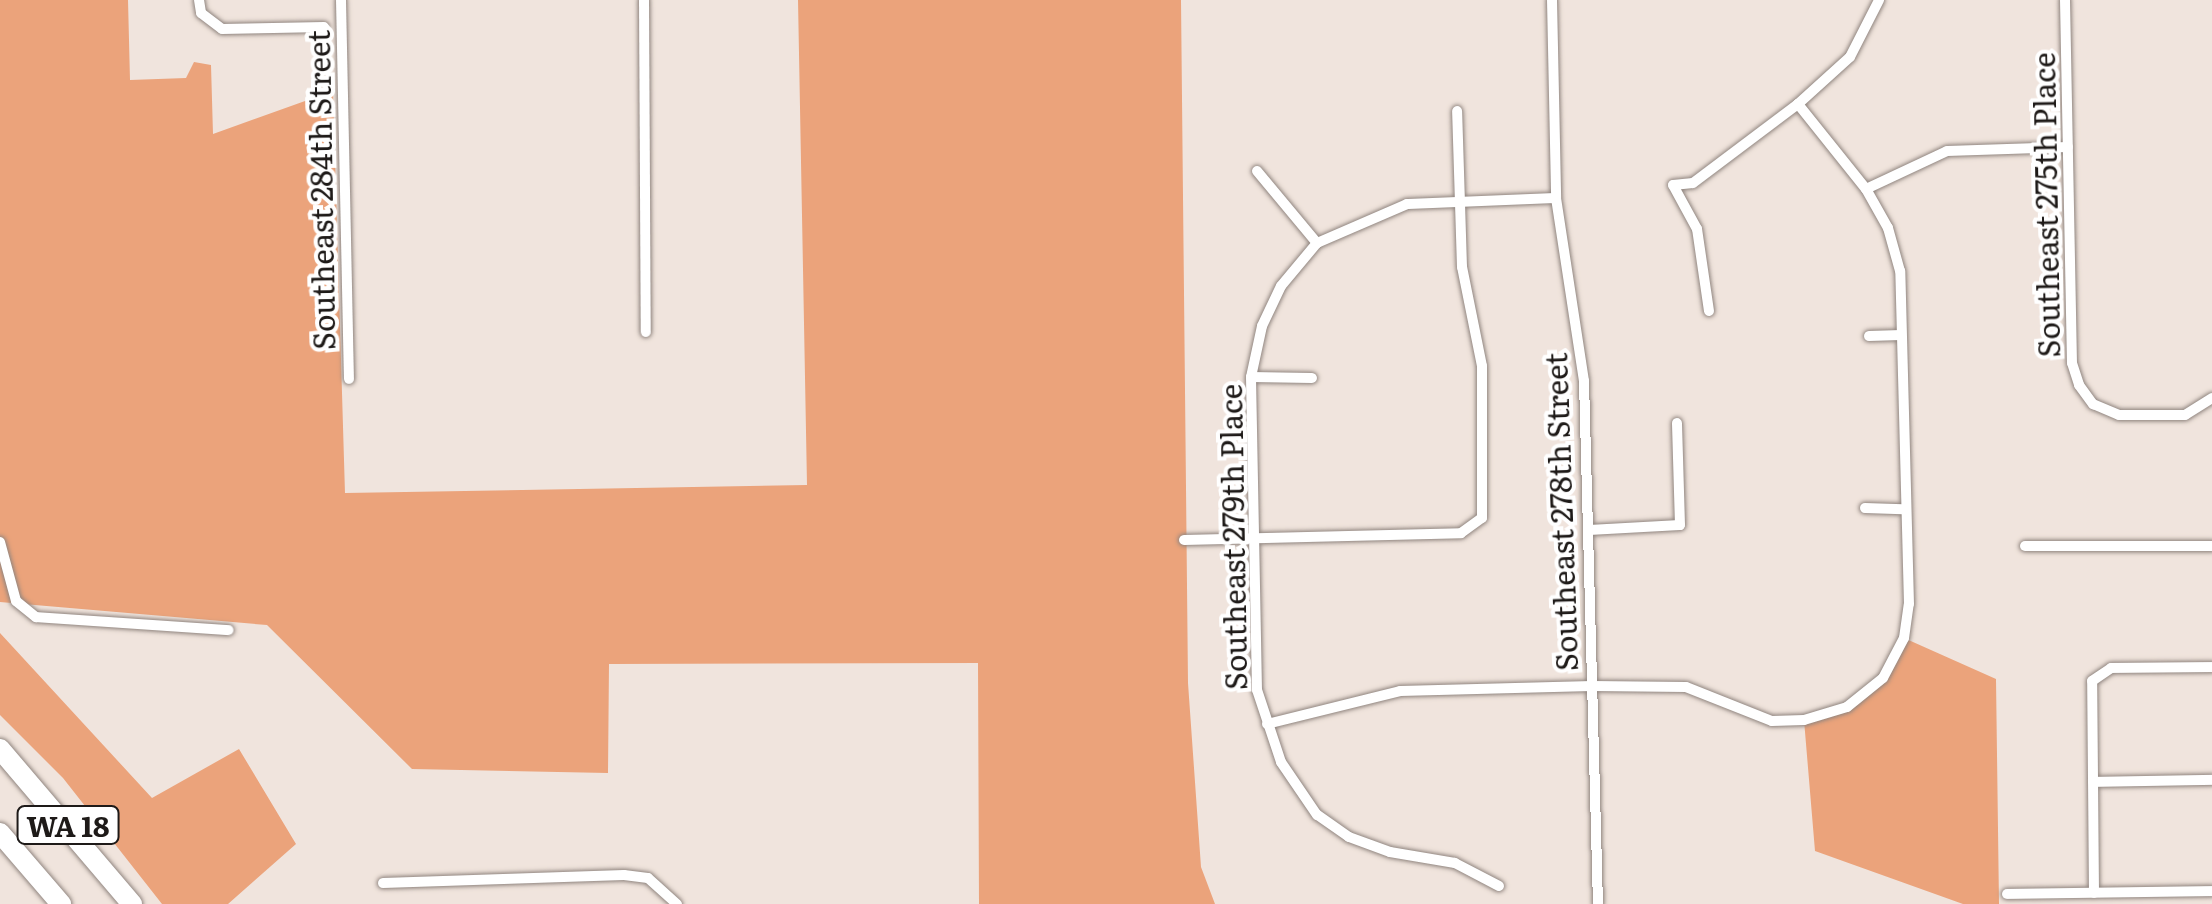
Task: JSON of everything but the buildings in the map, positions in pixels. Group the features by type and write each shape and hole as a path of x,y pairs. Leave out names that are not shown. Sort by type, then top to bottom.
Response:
{"highway":[{"name":"WA 18","path":"0,749 132,904"},
{"name":"WA 18","path":"0,833 61,904"}],"street":[{"path":"199,0 208,22 222,29 324,27"},
{"name":"Southeast 284th Street","path":"341,0 349,380"},
{"path":"644,0 646,332"},
{"name":"Southeast 278th Street","path":"1552,0 1556,198 1580,338 1598,904"},
{"path":"1709,312 1697,229 1673,185 1693,183 1798,104 1850,57 1879,0"},
{"name":"Southeast 275th Place","path":"2065,0 2072,363 2093,404 2119,415 2167,418 2202,408 2212,398"},
{"path":"1266,724 1400,691 1592,686 1686,688 1772,721 1832,714 1882,678 1904,638 1908,604 1900,271 1888,228 1866,189 1798,104"},
{"path":"1184,540 1461,533 1482,518 1482,366 1462,267 1457,111"},
{"path":"1866,189 1946,151 2068,147"},
{"path":"1257,171 1317,243 1374,214 1458,202 1556,198"},
{"name":"Southeast 279th Place","path":"1317,243 1281,286 1262,326 1251,377 1257,690 1266,724 1281,762 1317,815 1363,842 1455,863 1499,886"},
{"path":"1869,336 1901,335"},
{"path":"1251,377 1312,378"},
{"path":"1589,530 1680,524 1677,423"},
{"path":"1865,508 1904,509"},
{"path":"0,542 16,601 36,617 229,630"},
{"path":"2025,546 2212,546"},
{"path":"2094,892 2092,689 2097,674 2111,668 2212,666"},
{"path":"2093,782 2212,780"},
{"path":"383,883 648,878 677,904"},
{"path":"2006,894 2070,898 2094,892 2212,890"}],"shaded area":[{"path":"0,0 128,0 130,80 186,78 194,62 211,65 213,134 333,91 345,493 807,485 798,0 1181,0 1188,683 1201,867 1215,904 979,904 978,663 609,664 608,773 412,769 267,625 0,602"},
{"path":"0,633 152,798 239,749 296,844 228,904 162,904 63,778 0,715"},
{"path":"1904,638 1996,679 1999,904 1963,904 1815,851 1804,720 1832,714 1883,678"}]}
